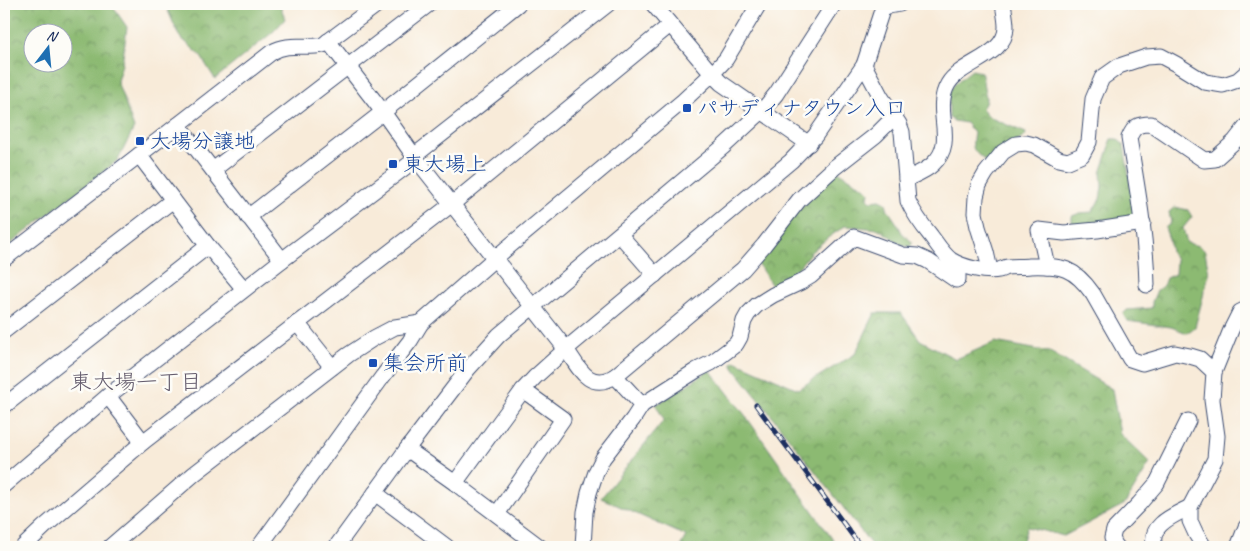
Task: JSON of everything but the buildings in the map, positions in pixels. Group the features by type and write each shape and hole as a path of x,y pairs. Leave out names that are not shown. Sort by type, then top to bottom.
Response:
{"street":[{"path":"4,259 272,52 286,46 315,47 322,45 378,4"},
{"path":"213,170 429,4"},
{"path":"248,217 518,4"},
{"path":"4,485 108,396 415,158 608,4"},
{"path":"653,4 712,74 808,144"},
{"path":"259,547 410,341 421,323 494,259 683,101 712,74 726,59 759,4"},
{"path":"344,544 375,493 468,369 499,335 620,235 762,111 776,94 834,4"},
{"path":"455,483 523,390 535,377 791,161 808,144 864,64 884,6 900,4"},
{"path":"906,179 927,169 939,157 944,146 945,133 942,102 944,93 948,84 955,76 980,60 1002,42 1006,28 1003,4"},
{"path":"23,547 142,442 452,204 670,25"},
{"path":"328,41 383,112 415,158 586,377 593,381 601,382 615,376 743,269 799,200 894,117"},
{"path":"990,270 975,213 976,197 979,185 1002,152 1016,144 1026,143 1034,145 1059,159 1068,161 1082,154 1089,142 1093,99 1102,78 1119,66 1146,57 1160,56 1205,82 1223,85 1238,80 1246,73"},
{"path":"864,64 902,132 908,200 912,211 948,258 972,268 990,270 1007,267 1061,267 1072,272 1086,284 1130,359 1142,363 1175,353 1200,359 1214,372"},
{"path":"1147,285 1147,259 1143,223 1130,138 1133,129 1141,124 1151,124 1204,160 1214,159 1246,127"},
{"path":"178,125 282,260"},
{"path":"139,155 244,290"},
{"path":"4,331 173,200"},
{"path":"1047,266 1039,230 1064,233 1143,223"},
{"path":"620,235 655,275"},
{"path":"583,547 588,493 603,458 633,420 642,405 711,363 736,344 744,321 757,305 810,276 854,237 903,255 917,256 928,261 956,280 958,279 960,264"},
{"path":"4,406 208,246"},
{"path":"1204,547 1190,521 1190,507 1215,460 1217,436 1212,400 1214,372 1240,312 1246,309"},
{"path":"298,323 332,367"},
{"path":"110,547 194,474 348,355 395,327 421,323"},
{"path":"615,376 642,405"},
{"path":"497,514 563,419 523,390"},
{"path":"108,396 142,442"},
{"path":"1117,547 1112,538 1114,530 1157,483 1188,422"},
{"path":"407,449 540,547"},
{"path":"375,493 447,547"},
{"path":"1155,547 1153,541 1156,530 1165,520 1190,507"},
{"path":"1238,547 1246,527"}],"green space":[{"path":"4,4 111,4 127,27 122,64 117,81 134,128 118,160 4,249 4,92 6,91 4,79"},
{"path":"165,4 280,4 285,19 273,32 215,79 200,55 179,36"},
{"path":"972,70 982,74 986,98 982,108 986,115 1026,133 1025,136 994,158 986,161 974,150 974,133 966,123 949,118 951,90 958,81"},
{"path":"1111,139 1117,139 1124,145 1134,219 1078,227 1072,222 1072,216 1092,212 1100,199 1101,173"},
{"path":"838,171 865,187 869,192 868,198 871,201 880,200 886,203 888,210 902,233 912,242 910,247 902,245 879,229 845,226 811,252 789,282 774,289 758,264 759,258 784,224"},
{"path":"1175,207 1188,210 1192,217 1183,228 1187,243 1199,246 1205,251 1209,274 1195,327 1187,333 1171,327 1127,321 1123,314 1127,310 1152,308 1152,302 1157,290 1163,286 1166,278 1175,274 1176,260 1171,252 1165,228 1171,223 1169,212"},
{"path":"875,313 901,313 920,340 956,359 995,342 1050,352 1112,389 1120,434 1150,463 1125,504 1064,536 1027,527 1021,547 873,547 731,364 735,361 798,389 855,354"},
{"path":"710,370 745,415 838,547 680,547 686,536 601,498 664,420 656,405"}],"railway":[{"path":"756,405 861,547"}],"place":[{"name":"パサディナタウン入口","path":"687,108"},
{"name":"大場分譲地","path":"140,141"},
{"name":"東大場上","path":"393,164"},
{"name":"集会所前","path":"373,363"}],"district":[{"name":"東大場一丁目","path":"136,382"}]}
